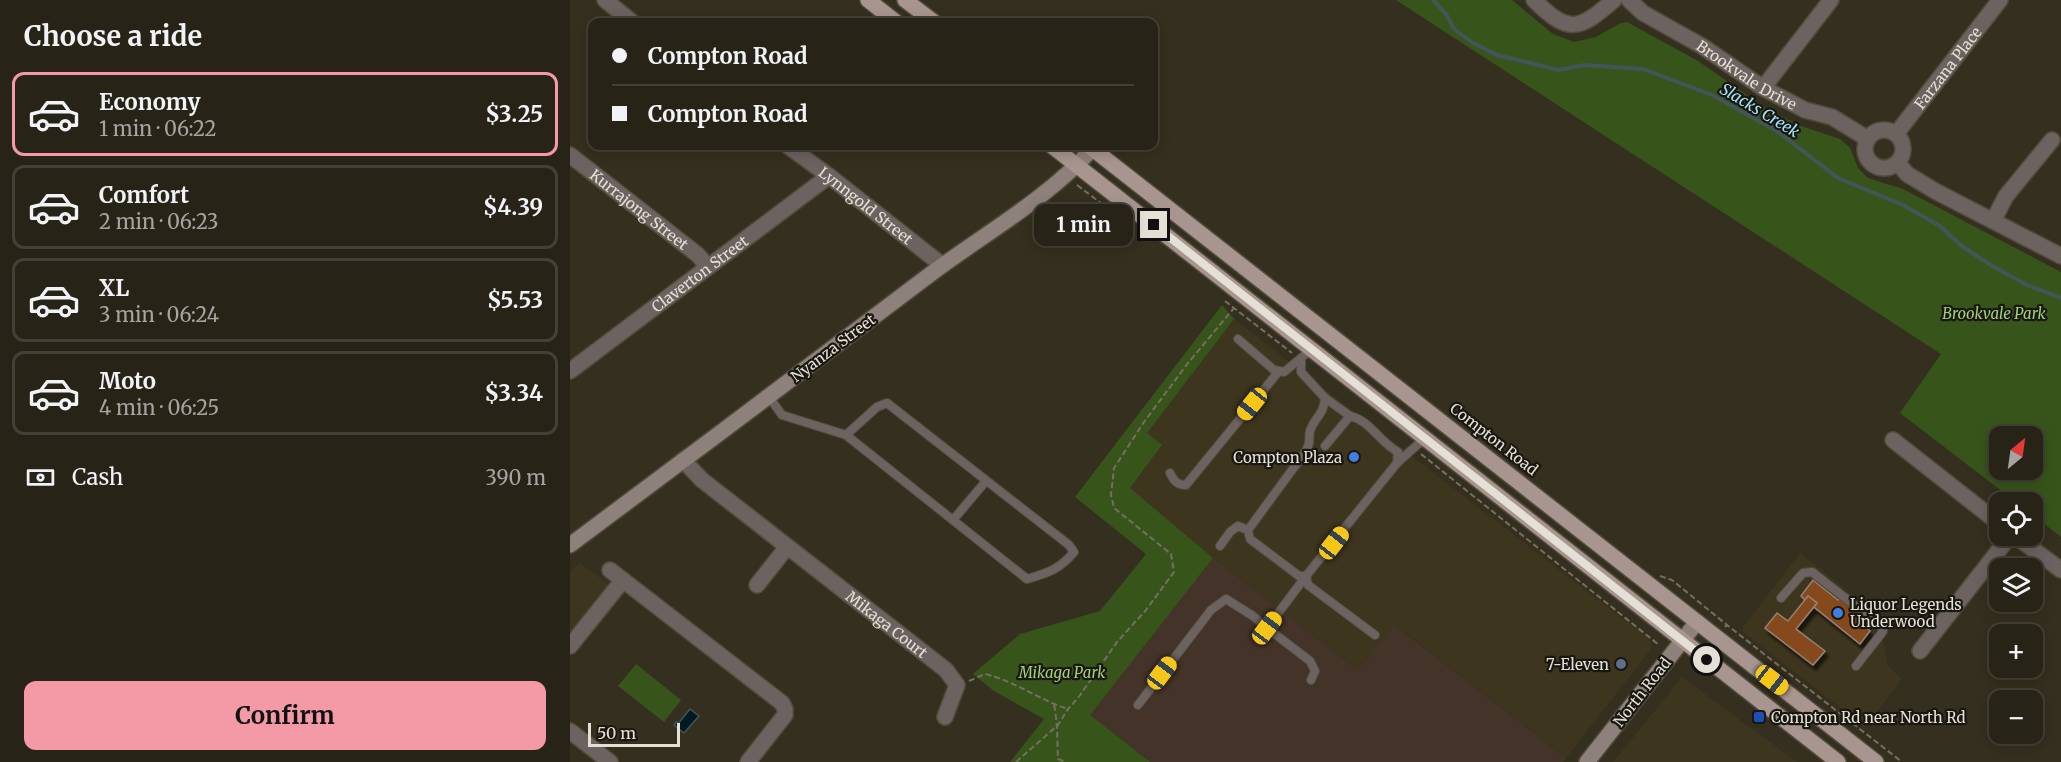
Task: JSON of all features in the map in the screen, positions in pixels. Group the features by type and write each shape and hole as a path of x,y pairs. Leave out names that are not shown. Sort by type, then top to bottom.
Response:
{"main road":[{"path":"868,0 891,18"},
{"path":"905,0 929,18"},
{"path":"1057,150 1307,355 1425,438 1838,762"},
{"name":"Compton Road","path":"1095,150 1876,762"}],"street":[{"path":"605,0 627,18"},
{"path":"1534,0 1553,19 1570,25 1589,21 1614,0"},
{"name":"Brookvale Drive","path":"1629,0 1643,13 1702,46 1763,88 1805,110 1832,117 1868,139"},
{"path":"1763,88 1831,0"},
{"name":"Farzana Place","path":"1896,134 2000,0"},
{"path":"1877,131 1890,131 1896,134 1903,151 1898,163 1887,168 1874,166 1864,151 1868,139 1877,131"},
{"path":"1993,221 2007,196 2052,140"},
{"name":"Lynngold Street","path":"793,150 942,265"},
{"name":"Nyanza Street","path":"570,545 942,265 1042,196 1078,165 1089,150"},
{"name":"Kurrajong Street","path":"570,155 698,255 707,266"},
{"path":"1898,163 1907,174 1935,192 2061,256"},
{"name":"Claverton Street","path":"570,371 829,176"},
{"path":"1893,440 1989,515"},
{"name":"Mikaga Court","path":"683,460 702,480 946,670 957,685"},
{"path":"1920,651 2002,546"},
{"path":"2029,546 2061,570"},
{"path":"757,585 787,547"},
{"path":"570,646 616,575 782,704 785,709 784,715 748,762"},
{"name":"North Road","path":"1587,762 1697,622"},
{"path":"945,717 957,685"},
{"path":"570,731 610,762"}],"lane":[{"path":"1238,339 1274,370 1284,372 1307,355"},
{"path":"1307,355 1300,372 1325,398 1350,416 1369,425 1387,447 1398,452 1397,463"},
{"path":"1170,473 1173,480 1180,485 1186,485 1279,371"},
{"path":"769,397 782,415 846,435 1027,579 1064,565 1074,552 1069,545 887,403 878,407 846,435"},
{"path":"1306,576 1299,576 1250,539 1248,530 1306,450 1311,441 1310,431 1324,408 1325,398"},
{"path":"1324,446 1350,416"},
{"path":"1267,628 1397,463 1425,438"},
{"path":"953,520 986,481"},
{"path":"1220,546 1230,532 1238,526 1248,530"},
{"path":"1781,598 1803,573 1812,572 1881,626 1883,630 1881,634 1856,666"},
{"path":"1306,576 1308,585 1375,635"},
{"path":"1138,705 1211,610 1226,599 1254,616 1310,661 1315,671 1311,680"}],"path":[{"path":"1016,762 1058,725 1117,642 1146,610 1174,572 1172,554 1114,508 1111,495 1114,468 1188,363 1234,308"},
{"path":"1724,628 1727,625 1902,762"},
{"path":"957,685 985,674 1068,709"},
{"path":"1054,705 1058,725 1056,735 1058,759 1066,762"}],"shaded area":[{"path":"1234,319 1648,638 1651,642 1651,649 1566,758 1395,624 1358,670 1213,558 1129,489 1162,446 1146,433"},
{"path":"1800,553 1892,626 1883,639 1888,666 1902,679 1865,727 1741,630"},
{"path":"1213,558 1358,670 1394,624 1566,758 1563,762 1150,762 1089,715"},
{"path":"580,563 609,585 570,634 570,571"},
{"path":"1682,677 1797,762 1613,762"}],"green space":[{"name":"Brookvale Park","path":"1396,0 1512,0 1553,34 1574,42 1596,37 1627,22 1698,61 1767,109 1801,126 1840,139 1850,148 1858,168 1868,178 1903,189 2061,272 2061,537 2043,523 2043,492 2003,492 1900,413 1941,354"},
{"name":"Mikaga Park","path":"1222,305 1234,319 1147,433 1162,445 1130,488 1213,558 1090,715 1150,762 1010,762 1044,719 994,691 973,674 1020,634 1100,611 1146,554 1075,497"},
{"path":"636,664 681,700 664,722 618,686"}],"water":[{"path":"690,709 699,716 684,733 674,725 676,722 678,724"}],"building":[{"path":"1813,580 1869,621 1865,627 1870,631 1860,644 1814,607 1817,603 1808,596 1805,600 1801,596"},
{"path":"1808,596 1817,603 1796,629 1825,651 1813,665 1765,628 1777,613 1788,621"}],"waterway":[{"name":"Slacks Creek","path":"1433,0 1446,14 1454,29 1473,43 1497,55 1558,70 1585,65 1643,69 1712,95 1777,131 1838,178 1903,205 1940,226 1963,247 1994,267 2027,285 2061,298"}],"place":[{"name":"Compton Plaza","path":"1354,457"},
{"name":"Liquor Legends Underwood","path":"1838,613"},
{"name":"7-Eleven","path":"1621,664"},
{"name":"Compton Rd near North Rd","path":"1759,717"}],"route":[{"path":"1154,225 1707,660"}]}
